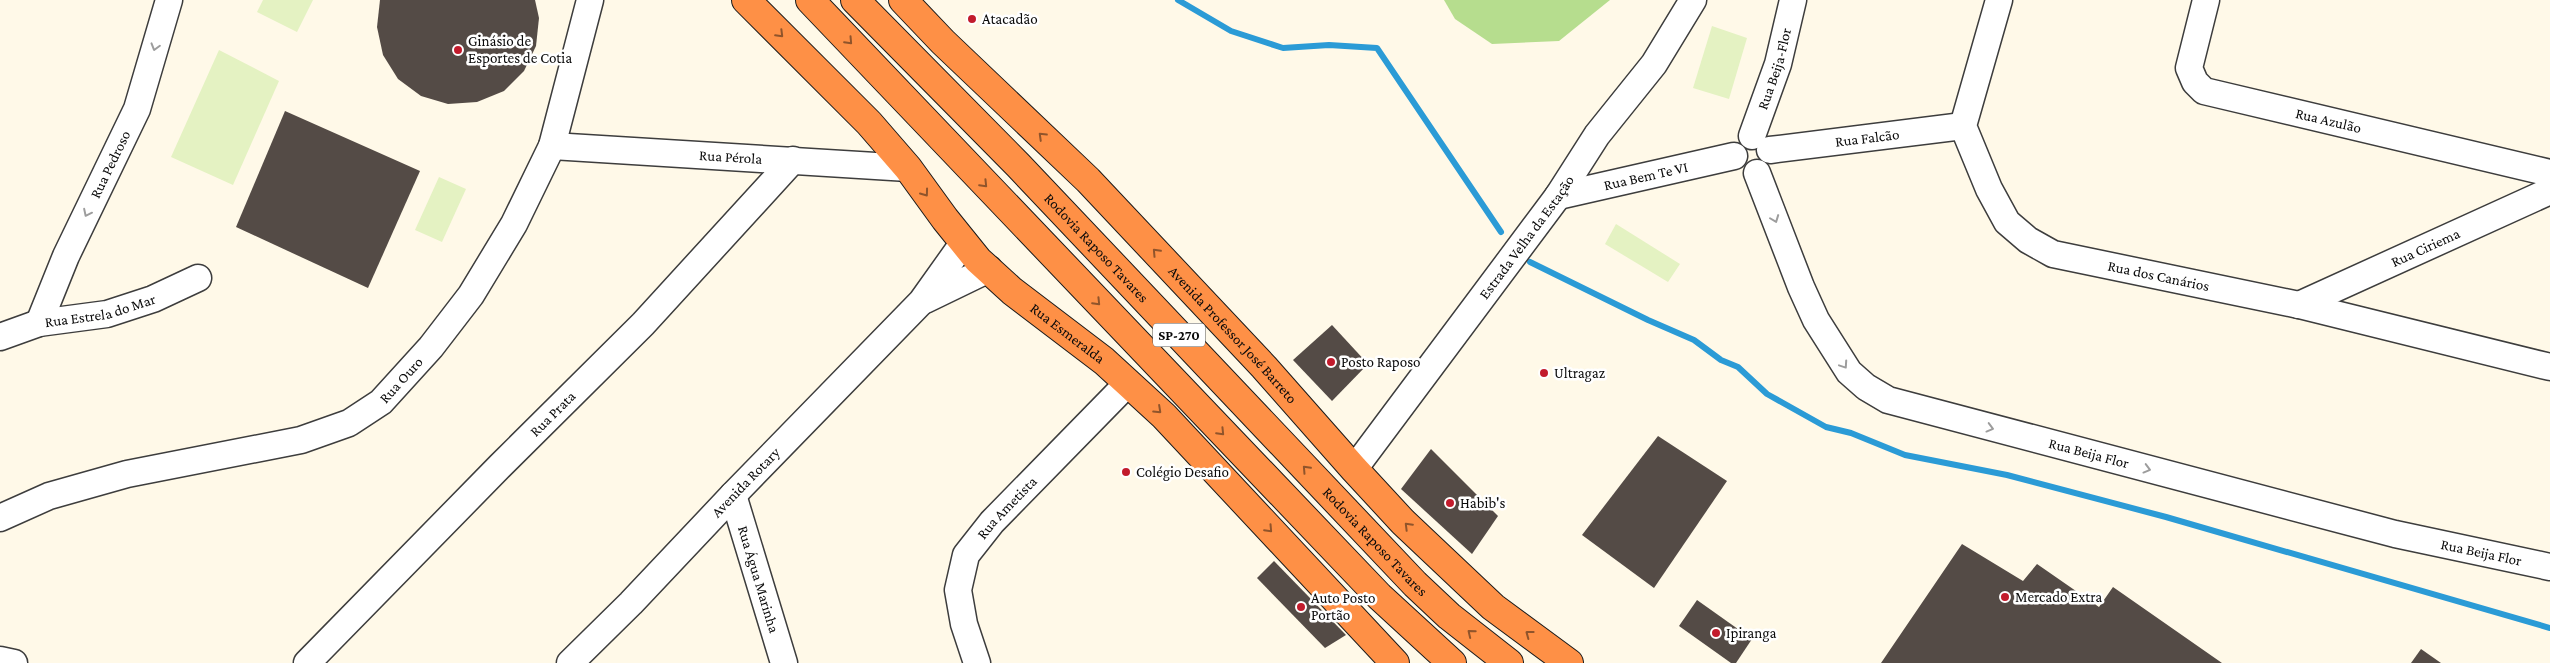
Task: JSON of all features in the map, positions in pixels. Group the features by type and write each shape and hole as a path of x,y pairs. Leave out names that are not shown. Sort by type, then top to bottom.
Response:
{"highway":[{"name":"Rua Esmeralda","path":"746,0 869,123 908,168 964,242 989,269 1012,291 1104,361 1164,416 1395,663"},
{"name":"Rodovia Raposo Tavares","path":"855,0 1018,165 1415,584 1449,616 1509,663"},
{"path":"867,0 928,59 1173,310 1268,404 1354,470"},
{"name":"Avenida Professor José Barreto","path":"903,0 943,42 1106,199 1264,367 1354,470 1433,552 1493,607 1568,663"},
{"name":"SP-270","path":"813,3 1379,596 1452,663"}],"street":[{"name":"Rua Pedroso","path":"39,323 66,256 137,109 168,0"},
{"name":"Rua Ouro","path":"0,518 49,496 127,474 301,440 349,423 380,402 431,348 471,295 514,224 552,146 590,0"},
{"name":"Estrada Velha da Estação","path":"1354,470 1558,196 1598,136 1654,64 1693,0"},
{"name":"Rua Beija-Flor","path":"1761,143 1793,0"},
{"path":"1963,126 1999,0"},
{"name":"Rua Azulão","path":"2206,0 2189,68 2195,82 2204,91 2550,173"},
{"name":"Rua Falcão","path":"1761,143 1963,126"},
{"name":"Rua dos Canários","path":"1963,126 1989,188 2007,222 2028,240 2053,254 2299,305 2550,367"},
{"path":"1738,142 1761,143 1770,160 1766,168 1757,174 1741,170 1736,164 1734,156 1738,142"},
{"name":"Rua Pérola","path":"552,146 908,168"},
{"name":"Rua Bem Te VI","path":"1558,196 1734,156"},
{"name":"Rua Prata","path":"307,663 500,466 643,324 793,160"},
{"name":"Rua Beija Flor","path":"1757,174 1801,287 1820,327 1849,372 1866,387 1888,400 2395,534 2550,567"},
{"name":"Rua Ciriema","path":"2299,305 2550,190"},
{"name":"Avenida Rotary","path":"572,662 922,301 964,242"},
{"name":"Avenida Rotary","path":"922,301 989,269"},
{"name":"Rua Estrela do Mar","path":"0,337 39,323 107,314 153,299 198,278"},
{"name":"Rua Ametista","path":"977,663 964,624 958,590 966,555 992,522 1128,383"},
{"name":"Rua Água Marinha","path":"733,495 784,663"},
{"path":"0,660 14,663"}],"green space":[{"path":"263,0 313,0 297,32 257,12"},
{"path":"1444,0 1610,0 1559,41 1492,44 1455,19"},
{"path":"1712,26 1747,38 1729,99 1693,88"},
{"path":"219,50 279,81 233,185 171,157"},
{"path":"439,177 466,189 442,242 415,230"},
{"path":"1616,224 1680,264 1668,282 1605,244"}],"building":[{"name":"Ginásio de Esportes de Cotia","path":"380,0 535,0 539,18 536,46 524,71 504,91 477,102 448,104 421,96 398,79 383,55 377,27"},
{"path":"285,111 420,171 368,288 236,227"},
{"name":"Posto Raposo","path":"1332,325 1368,364 1332,401 1293,360"},
{"path":"1658,436 1727,481 1654,588 1582,535"},
{"name":"Habib's","path":"1431,449 1498,516 1472,554 1401,489"},
{"name":"Mercado Extra","path":"1962,544 2023,581 2037,564 2099,607 2113,587 2222,663 1881,663"},
{"name":"Auto Posto Portão","path":"1274,561 1346,635 1325,648 1257,578"},
{"name":"Ipiranga","path":"1697,600 1752,639 1736,663 1731,663 1679,626"},
{"path":"2421,649 2441,663 2411,663"}],"waterway":[{"path":"1178,0 1231,31 1283,48 1329,45 1377,48 1501,232"},
{"path":"1530,262 1648,320 1694,340 1721,360 1738,367 1767,394 1826,427 1851,433 1905,455 2007,475 2166,517 2550,628"}],"place":[{"name":"Atacadão","path":"972,19"},
{"name":"Ginásio de Esportes de Cotia","path":"458,50"},
{"name":"Posto Raposo","path":"1331,362"},
{"name":"Ultragaz","path":"1544,373"},
{"name":"Colégio Desafio","path":"1126,472"},
{"name":"Habib's","path":"1450,503"},
{"name":"Mercado Extra","path":"2005,597"},
{"name":"Auto Posto Portão","path":"1301,607"},
{"name":"Ipiranga","path":"1716,633"}]}
